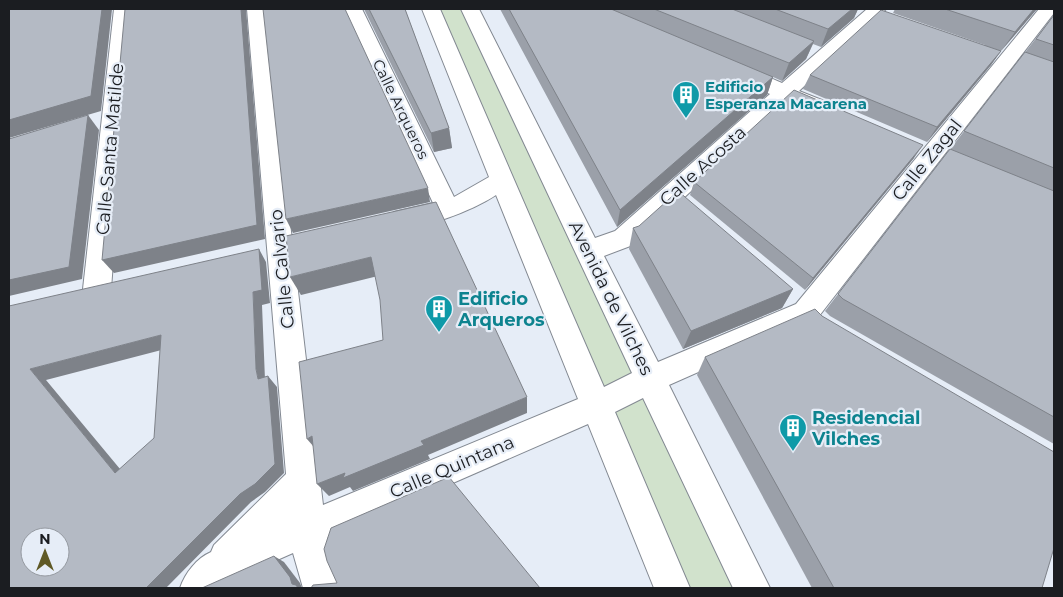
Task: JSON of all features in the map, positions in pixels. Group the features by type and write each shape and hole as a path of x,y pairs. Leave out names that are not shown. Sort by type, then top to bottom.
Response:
{"street":[{"name":"Calle Santa Matilde","path":"71,295 107,286 104,119 123,9"},
{"name":"Calle Calvario","path":"256,9 313,565 317,577 325,588"},
{"name":"Calle Arqueros","path":"353,9 448,209"},
{"path":"431,9 672,588"},
{"name":"Avenida de Vilches","path":"470,9 752,588"},
{"name":"Calle Zagal","path":"651,380 808,312 1048,9"},
{"name":"Calle Acosta","path":"588,251 624,238 785,92 817,54 873,13"},
{"path":"714,62 840,115"},
{"path":"383,224 448,209 483,194 502,179"},
{"path":"672,195 693,213"},
{"name":"Calle Quintana","path":"208,578 309,529 596,406 651,380"},
{"path":"208,578 304,480"}],"green space":[{"path":"438,9 464,9 738,588 685,588"}],"building":[{"path":"9,9 102,9 91,96 9,120"},
{"path":"125,9 241,9 257,225 102,260"},
{"path":"263,9 345,9 428,188 286,219"},
{"path":"369,9 405,9 449,128 431,133"},
{"path":"509,9 611,9 773,77 620,210"},
{"path":"654,9 732,9 814,41 789,63"},
{"path":"775,9 852,9 828,29"},
{"path":"945,9 1034,9 1015,32"},
{"path":"881,10 1001,51 937,127 810,75"},
{"path":"1054,15 1054,45 1036,39"},
{"path":"1025,52 1054,62 1054,168 964,131"},
{"path":"794,90 923,145 813,278 694,182"},
{"path":"88,115 69,267 9,280 9,139"},
{"path":"950,149 1054,191 1054,417 843,299 838,294"},
{"path":"678,191 793,289 691,331 633,228 639,226"},
{"path":"436,202 527,397 421,441 424,445 343,478 345,473 317,484 312,436 307,439 299,362 383,340 380,300 371,257 290,277 286,236"},
{"path":"259,249 262,290 253,292 256,369 258,379 268,376 275,464 255,484 240,494 146,588 9,588 9,306","holes":["161,335 154,438 115,473 30,369"]},
{"path":"815,309 822,316 1054,452 1054,548 1042,588 834,588 705,357"},
{"path":"449,477 540,588 311,588 313,585 337,583 324,549 331,528"},
{"path":"274,556 290,577 292,584 298,588 202,588"}],"place":[{"name":"Edificio Esperanza Macarena","path":"686,119"},
{"name":"Edificio Arqueros","path":"439,333"},
{"name":"Residencial Vilches","path":"793,452"}]}
